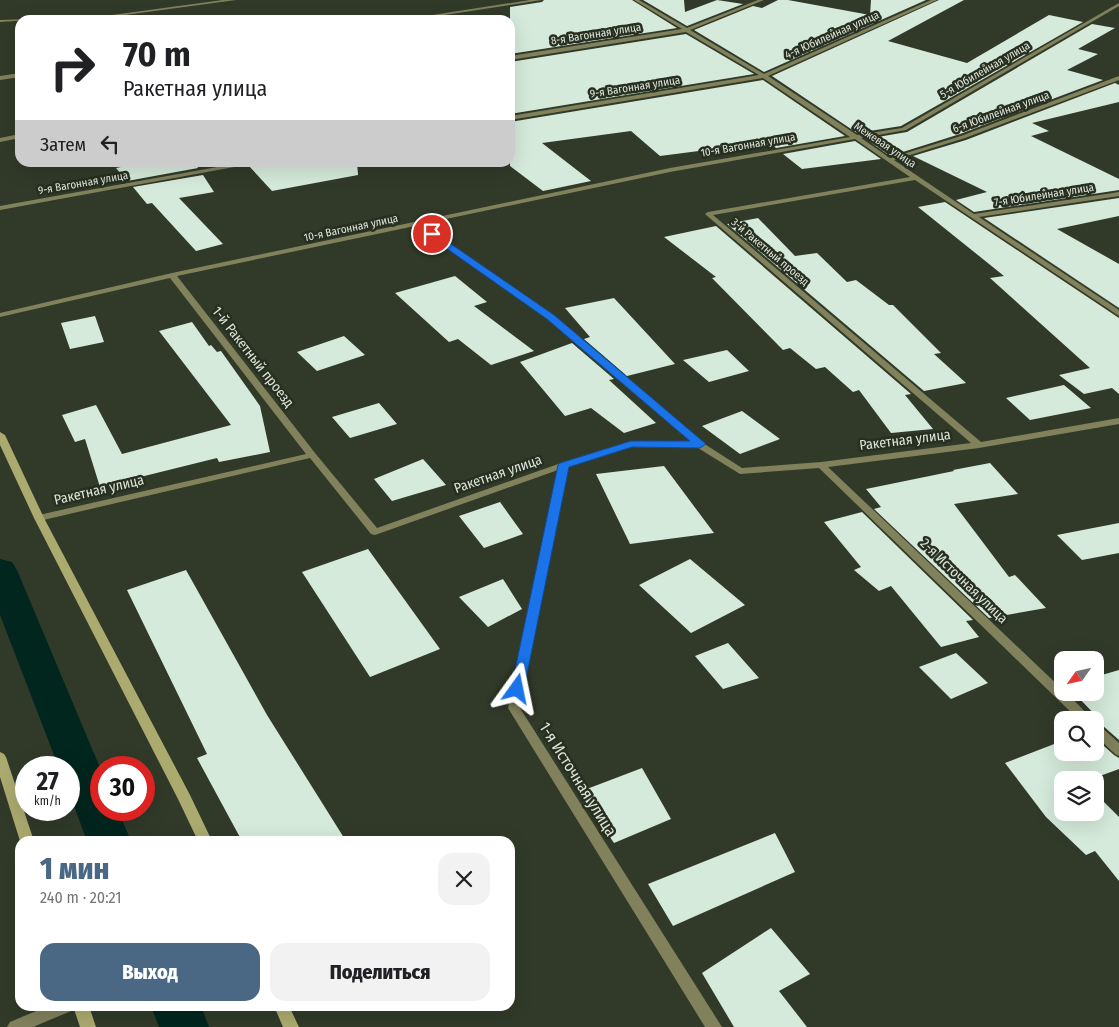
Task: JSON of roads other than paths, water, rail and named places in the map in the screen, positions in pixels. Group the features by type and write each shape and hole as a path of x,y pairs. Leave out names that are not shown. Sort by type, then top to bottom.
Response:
{"main road":[{"path":"0,435 39,518 203,836"},
{"path":"0,757 26,836"},
{"path":"83,1011 88,1027"},
{"path":"283,1011 290,1027"}],"street":[{"path":"116,15 234,0"},
{"path":"436,15 540,0"},
{"name":"Межевая улица","path":"636,0 764,76 1119,314"},
{"name":"8-я Вагонная улица","path":"515,57 686,30 762,0"},
{"name":"4-я Юбилейная улица","path":"764,76 935,0"},
{"name":"5-я Юбилейная улица","path":"854,136 904,129 1119,4"},
{"path":"0,21 15,20"},
{"path":"0,78 15,76"},
{"name":"9-я Вагонная улица","path":"515,117 764,76"},
{"name":"6-я Юбилейная улица","path":"889,160 963,137 1119,78"},
{"name":"10-я Вагонная улица","path":"0,315 172,275 670,170 854,136"},
{"path":"0,140 15,137"},
{"name":"9-я Вагонная улица","path":"0,208 230,167"},
{"name":"3-й Ракетный проезд","path":"916,178 708,214 979,445"},
{"name":"7-я Юбилейная улица","path":"972,216 1119,194"},
{"path":"417,224 550,317 700,444"},
{"name":"1-й Ракетный проезд","path":"172,275 312,456"},
{"name":"Ракетная улица","path":"39,518 312,456 375,532 564,465 631,444 700,444 740,471 820,465 979,445 1119,421"},
{"name":"1-я Источная улица","path":"564,465 514,708 714,1027"},
{"name":"2-я Источная улица","path":"820,465 1078,711"},
{"path":"1104,737 1119,751"},
{"path":"14,1027 54,1011"}],"waterway":[{"path":"0,570 107,836"},
{"path":"178,1011 184,1027"}]}
